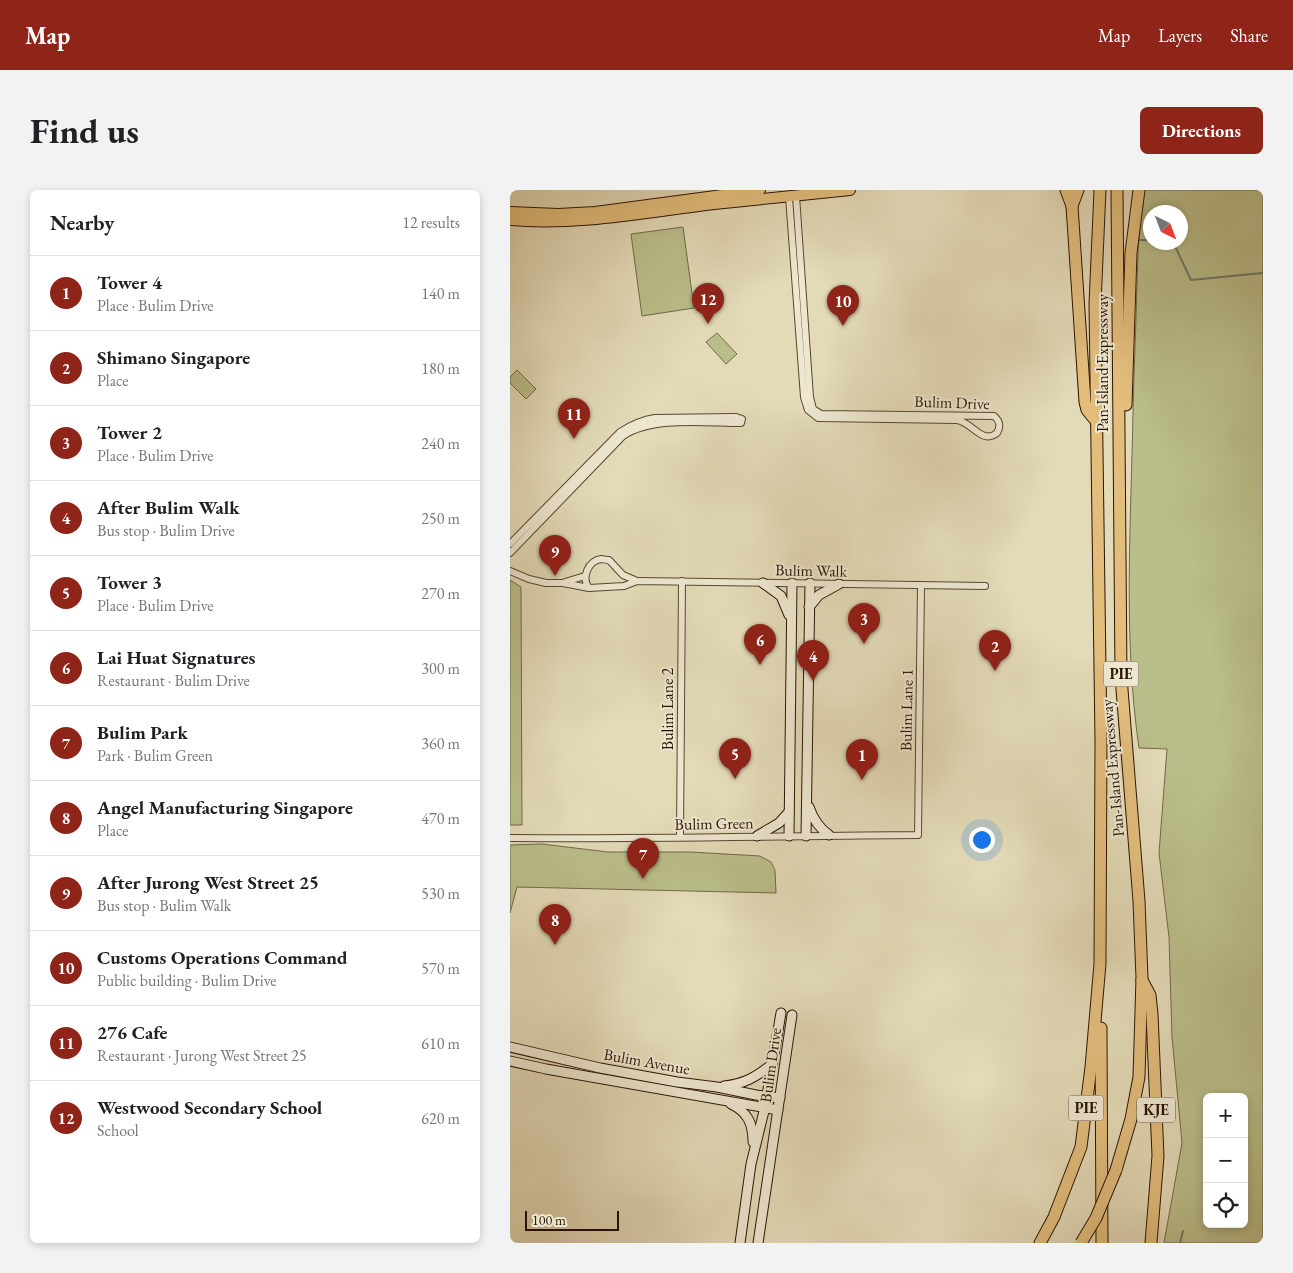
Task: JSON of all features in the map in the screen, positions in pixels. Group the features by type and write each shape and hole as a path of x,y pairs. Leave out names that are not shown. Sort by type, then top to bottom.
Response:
{"highway":[{"path":"1066,190 1072,206 1085,402 1087,410 1096,421"},
{"path":"1072,206 1078,190"},
{"path":"1134,190 1136,209"},
{"path":"1119,446 1125,411 1131,253 1139,190"},
{"name":"Pan-Island Expressway","path":"1081,1243 1096,1218 1116,1170 1132,1119 1139,1077 1142,978 1139,901 1121,677 1117,191"},
{"name":"Pan-Island Expressway","path":"1040,1243 1054,1216 1081,1147 1091,1067 1100,964 1101,742 1095,304 1100,192"},
{"path":"1100,964 1102,1243"},
{"name":"KJE","path":"1142,978 1150,995 1152,1014 1158,1156 1151,1243"}],"main road":[{"path":"510,212 558,214 595,212 760,190"},
{"path":"510,220 553,222 593,220 714,204 850,190"}],"street":[{"name":"Bulim Drive","path":"792,197 810,397 813,409 821,414 994,416 1000,424 997,433 987,437 980,435 966,422 957,420 818,418 808,410 804,397 792,197"},
{"path":"510,553 623,436 631,431 656,423 741,423 742,419 736,417 655,418 645,419 632,424 620,432 512,541"},
{"name":"Bulim Walk","path":"562,583 585,576 590,565 600,559 609,560 623,575 637,581"},
{"name":"Bulim Walk","path":"510,570 529,579 546,583 562,583 589,588 624,586 637,581 985,586"},
{"path":"585,576 585,583 589,588"},
{"name":"Bulim Lane 2","path":"680,836 682,581"},
{"path":"763,583 781,596 791,620"},
{"path":"789,836 792,583"},
{"path":"806,836 810,583"},
{"path":"809,607 820,595 839,584"},
{"name":"Bulim Lane 1","path":"918,834 921,585"},
{"path":"807,800 812,816 823,832 829,835"},
{"path":"757,836 779,823 789,812"},
{"name":"Bulim Green","path":"510,838 621,839 680,836 918,834"},
{"name":"Bulim Drive","path":"740,1243 751,1164 765,1107 781,1013 792,1015 758,1243"},
{"name":"Bulim Avenue","path":"510,1047 609,1070 780,1098"},
{"name":"Bulim Avenue","path":"510,1061 778,1110"},
{"path":"717,1087 736,1085 750,1080 771,1065"},
{"path":"727,1102 745,1113 753,1129 751,1164"}],"green space":[{"path":"1144,190 1263,190 1263,1243 1164,1243 1182,1143 1172,1037 1169,937 1159,853 1167,749 1139,748 1131,665 1129,581 1133,396 1140,225"},
{"path":"683,227 694,308 642,316 631,234"},
{"path":"717,333 737,354 726,364 706,342"},
{"path":"517,370 536,389 526,399 510,383 510,377"},
{"path":"510,580 521,587 522,825 510,825"},
{"path":"542,844 608,852 691,852 760,856 771,862 775,870 776,893 517,887 510,913 510,845"}],"waterway":[{"path":"1138,240 1143,240"},
{"path":"1177,250 1191,280 1263,273"},
{"path":"1180,1243 1183,1231"}],"place":[{"name":"Westwood Secondary School","path":"708,324"},
{"name":"Customs Operations Command","path":"843,326"},
{"name":"276 Cafe","path":"574,439"},
{"name":"After Jurong West Street 25","path":"555,576"},
{"name":"Tower 2","path":"864,644"},
{"name":"Lai Huat Signatures","path":"760,665"},
{"name":"Shimano Singapore","path":"995,671"},
{"name":"After Bulim Walk","path":"813,681"},
{"name":"Tower 3","path":"735,779"},
{"name":"Tower 4","path":"862,780"},
{"name":"Bulim Park","path":"643,879"},
{"name":"Angel Manufacturing Singapore","path":"555,945"}]}
